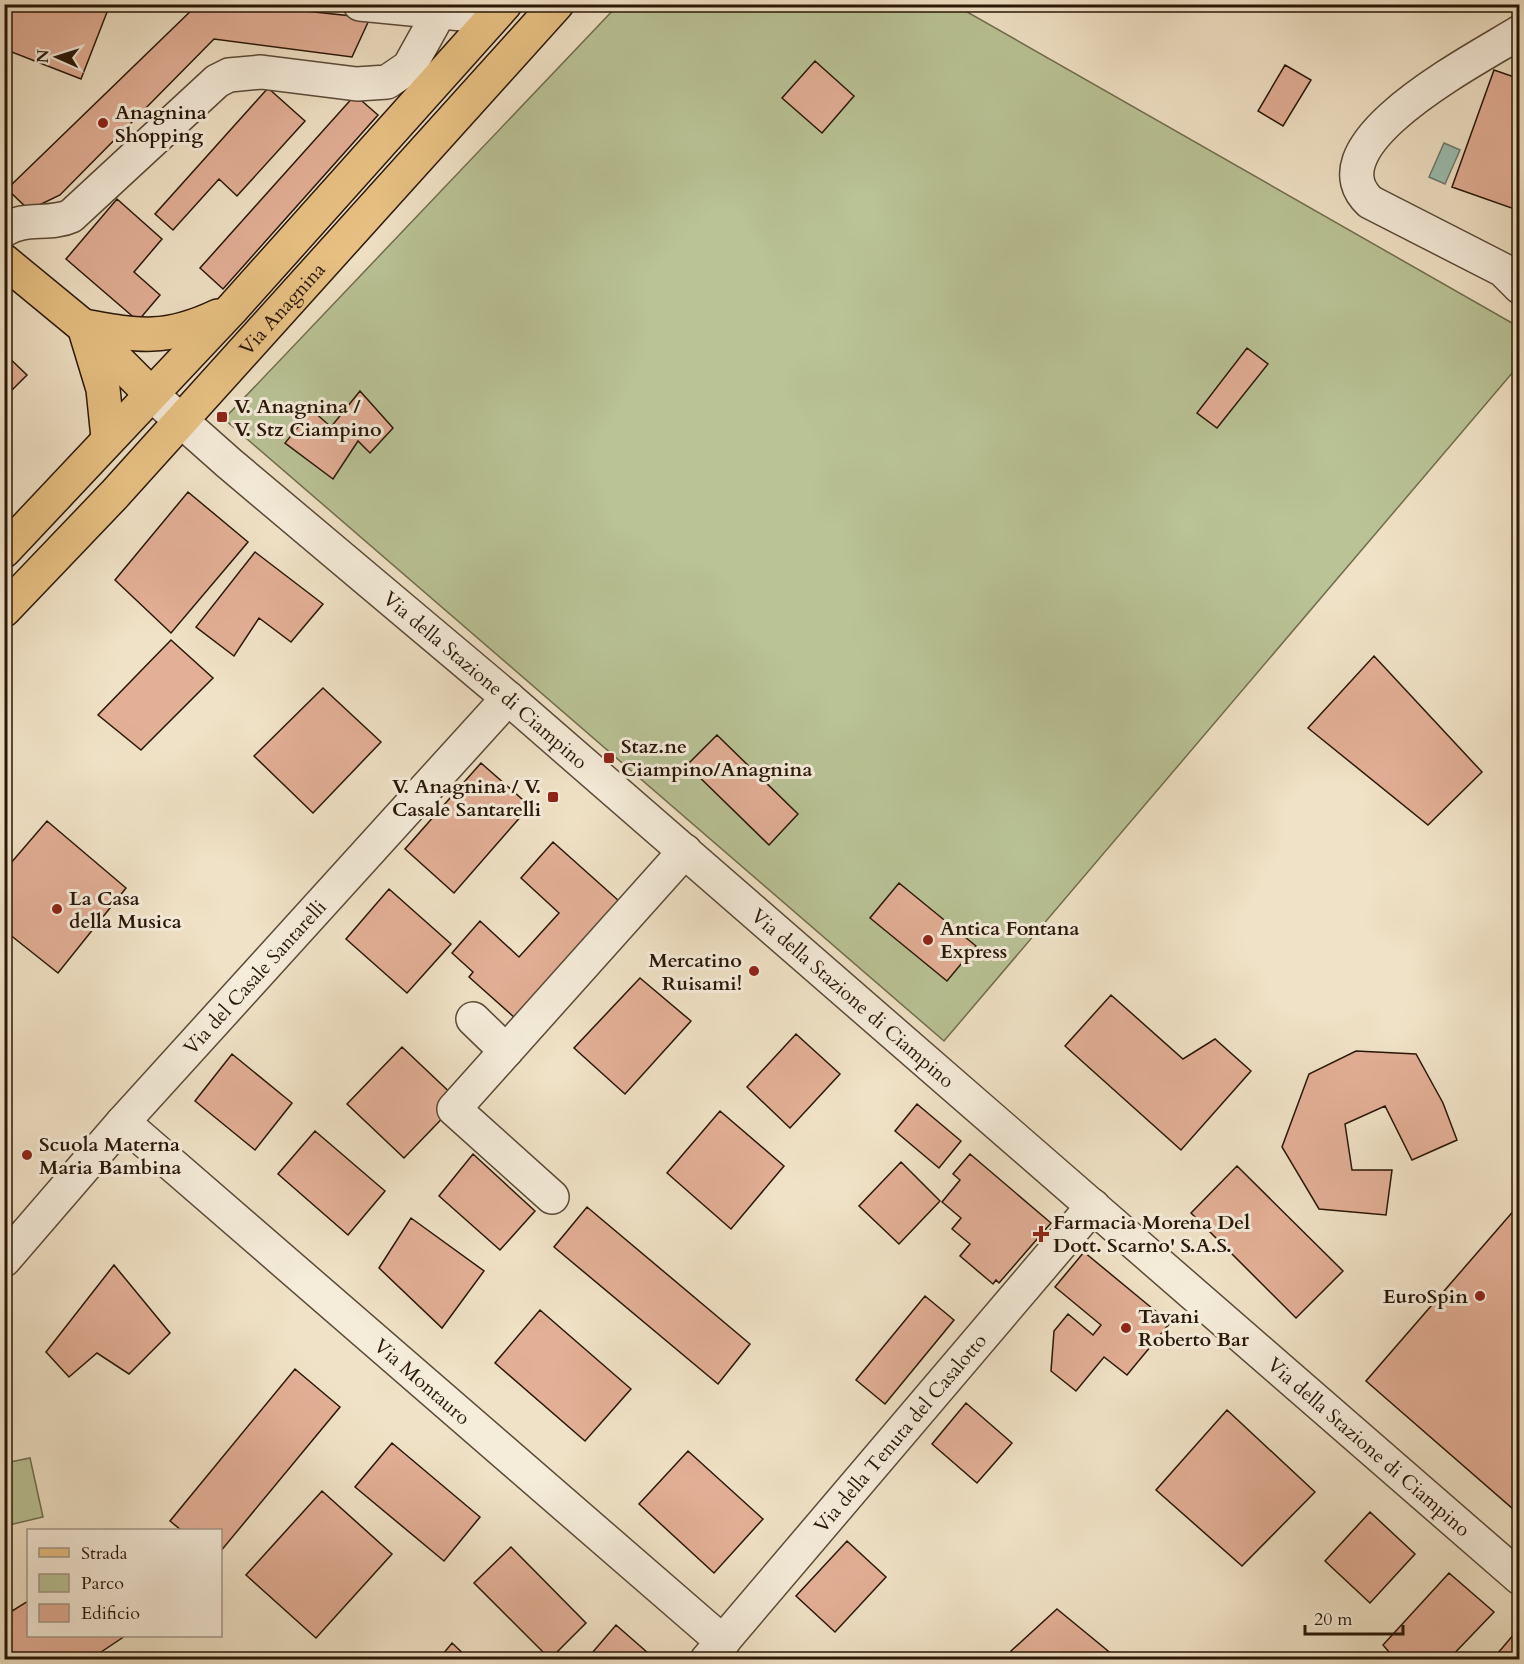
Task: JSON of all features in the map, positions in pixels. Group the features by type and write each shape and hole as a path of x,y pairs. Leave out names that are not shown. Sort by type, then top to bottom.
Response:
{"main road":[{"name":"Via Anagnina","path":"4,610 181,421 557,4"},
{"name":"Via Anagnina","path":"4,551 231,310 499,11"},
{"path":"4,261 83,326 151,394"},
{"path":"83,326 143,336 166,335 194,327 231,310"},
{"path":"83,326 92,346 101,382 108,438"}],"street":[{"path":"360,4 499,11"},
{"path":"4,230 15,224 51,223 71,216 197,97 229,75 270,72 372,84 398,77 419,52 442,9"},
{"path":"1520,32 1436,83 1408,104 1363,151 1355,175 1362,195 1370,202 1503,270 1520,287"},
{"name":"Via della Stazione di Ciampino","path":"151,394 685,851 962,1095 1093,1206 1520,1578"},
{"name":"Via del Casale Santarelli","path":"4,1260 123,1122 508,698"},
{"path":"552,1197 454,1109 685,851"},
{"path":"473,1019 506,1051"},
{"name":"Via Montauro","path":"123,1122 711,1655"},
{"name":"Via della Tenuta del Casalotto","path":"711,1655 1093,1206"}],"green space":[{"path":"618,5 955,5 1519,327 1519,365 944,1041 224,419"},
{"path":"30,1458 43,1517 5,1526 5,1463"}],"shaded area":[{"path":"1444,143 1460,150 1445,184 1429,177"}],"building":[{"path":"6,4 102,4 109,7 81,79 4,49"},
{"name":"Anagnina Shopping","path":"198,4 240,4 370,18 352,57 214,39 60,195 29,210 7,189"},
{"path":"815,61 854,96 822,133 782,98"},
{"path":"1285,65 1311,80 1283,126 1258,111"},
{"path":"1494,70 1520,79 1520,211 1452,187"},
{"path":"268,88 305,121 237,196 219,179 173,230 155,214"},
{"path":"355,95 378,115 223,289 200,268"},
{"path":"117,199 162,239 134,272 160,295 138,321 66,259"},
{"path":"1247,348 1268,364 1217,428 1197,413"},
{"path":"4,353 27,375 4,398"},
{"path":"360,391 393,428 370,453 358,441 333,479 285,443 312,410 331,427"},
{"path":"188,492 248,542 171,633 115,580"},
{"path":"255,552 323,604 291,642 259,618 234,656 196,627"},
{"path":"171,640 213,678 141,750 98,715"},
{"path":"1374,656 1482,772 1428,825 1308,728"},
{"path":"323,688 381,742 313,813 254,756"},
{"path":"717,735 798,814 769,845 687,765"},
{"path":"481,763 530,806 454,893 405,849"},
{"name":"La Casa della Musica","path":"47,821 126,888 58,973 4,930 4,871"},
{"path":"553,842 619,901 515,1018 469,977 473,972 452,953 480,921 519,957 559,913 521,878"},
{"path":"899,883 976,946 947,981 870,918"},
{"path":"389,889 451,944 407,993 346,939"},
{"path":"640,978 691,1021 625,1094 574,1048"},
{"path":"1111,995 1183,1059 1215,1039 1251,1071 1181,1150 1065,1046"},
{"path":"796,1034 840,1074 790,1128 747,1087"},
{"path":"402,1047 459,1101 404,1158 347,1104"},
{"path":"1356,1051 1416,1054 1443,1103 1457,1140 1412,1160 1385,1106 1345,1124 1352,1170 1392,1170 1386,1215 1319,1209 1282,1147 1309,1074"},
{"path":"232,1054 292,1103 255,1150 195,1101"},
{"path":"917,1104 961,1141 939,1168 895,1131"},
{"path":"720,1111 784,1166 731,1229 667,1173"},
{"path":"315,1131 385,1191 348,1235 278,1174"},
{"path":"473,1154 535,1211 500,1250 439,1196"},
{"path":"970,1154 1051,1223 999,1283 996,1280 993,1284 960,1256 970,1244 952,1229 961,1218 942,1202 960,1180 953,1174"},
{"path":"901,1162 940,1201 899,1244 859,1206"},
{"path":"1237,1166 1343,1271 1296,1318 1191,1213"},
{"path":"587,1207 750,1344 718,1384 554,1247"},
{"name":"EuroSpin","path":"1516,1208 1520,1211 1520,1515 1366,1381"},
{"path":"411,1218 484,1271 442,1328 379,1268"},
{"path":"1084,1252 1170,1323 1127,1375 1104,1357 1076,1391 1051,1371 1054,1331 1068,1314 1093,1335 1101,1325 1055,1287"},
{"path":"114,1265 170,1333 129,1374 97,1353 69,1377 46,1352"},
{"path":"925,1296 954,1320 885,1404 856,1380"},
{"path":"540,1310 631,1389 585,1441 495,1363"},
{"path":"295,1369 340,1407 222,1550 222,1529 180,1529 170,1521"},
{"path":"966,1403 1012,1443 977,1483 932,1444"},
{"path":"1227,1410 1315,1492 1242,1566 1156,1490"},
{"path":"392,1443 480,1517 444,1561 355,1487"},
{"path":"688,1451 763,1519 714,1573 639,1504"},
{"path":"322,1491 392,1554 316,1638 246,1575"},
{"path":"1370,1512 1415,1554 1370,1603 1325,1561"},
{"path":"847,1541 886,1577 835,1632 796,1596"},
{"path":"511,1547 586,1623 550,1659 474,1583"},
{"path":"1449,1573 1494,1612 1448,1660 1396,1660 1383,1645"},
{"path":"27,1602 27,1637 124,1637 89,1660 4,1660 4,1616"},
{"path":"1057,1609 1119,1660 1021,1660 1011,1651"},
{"path":"616,1625 656,1660 586,1660"},
{"path":"1520,1627 1520,1660 1492,1660"},
{"path":"452,1643 470,1660 438,1660"}],"place":[{"name":"Anagnina Shopping","path":"103,123"},
{"name":"V. Anagnina / V. Stz Ciampino","path":"222,417"},
{"name":"Staz.ne Ciampino/Anagnina","path":"609,758"},
{"name":"V. Anagnina / V. Casale Santarelli","path":"553,797"},
{"name":"La Casa della Musica","path":"57,909"},
{"name":"Antica Fontana Express","path":"928,940"},
{"name":"Mercatino Ruisami!","path":"754,971"},
{"name":"Scuola Materna Maria Bambina","path":"27,1155"},
{"name":"Farmacia Morena Del Dott. Scarno' S.A.S.","path":"1041,1234"},
{"name":"EuroSpin","path":"1480,1296"},
{"name":"Tavani Roberto Bar","path":"1126,1328"}]}
